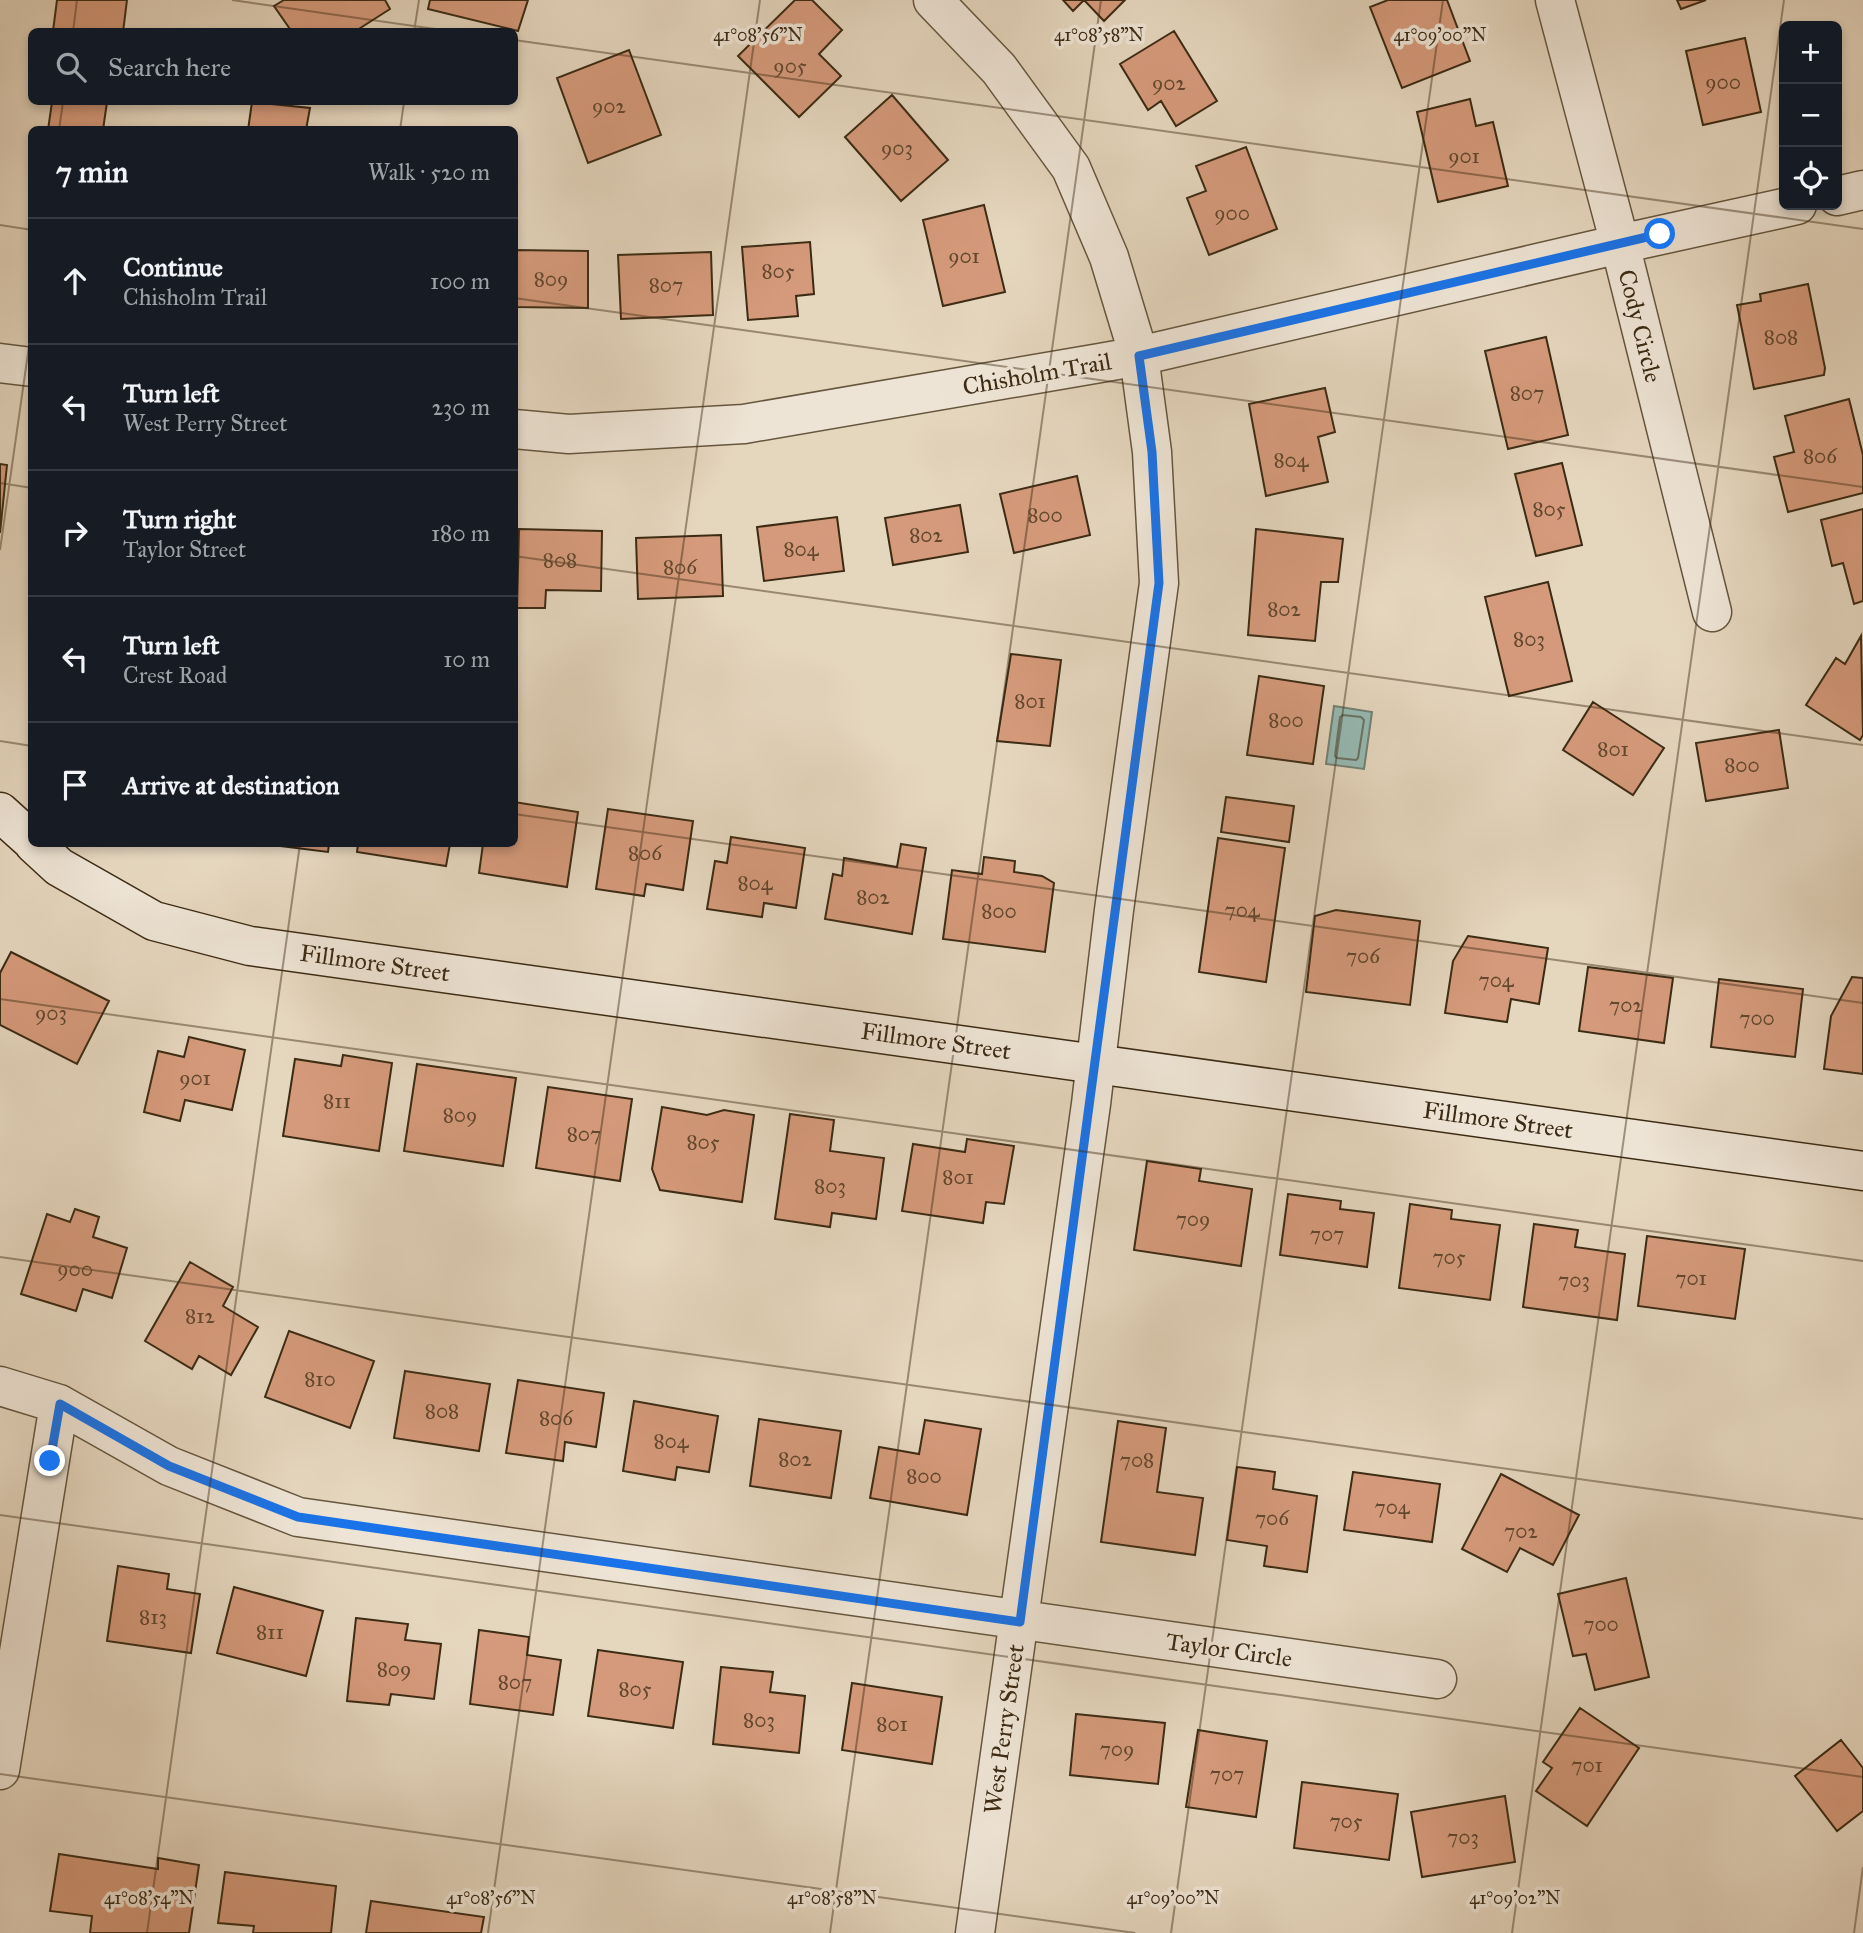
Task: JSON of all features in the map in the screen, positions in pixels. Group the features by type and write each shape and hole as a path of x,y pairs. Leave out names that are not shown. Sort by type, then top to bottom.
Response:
{"street":[{"name":"West Perry Street","path":"933,0 999,69 1071,167 1109,257 1139,356 1152,452 1159,583 1020,1622 975,1933"},
{"name":"Cody Circle","path":"1555,0 1620,244 1712,612"},
{"path":"1842,195 1863,190"},
{"name":"Chisholm Trail","path":"518,429 569,434 744,424 1139,356 1779,209"},
{"path":"0,363 28,366"},
{"name":"Fillmore Street","path":"0,812 28,837"},
{"name":"Fillmore Street","path":"38,847 59,867 154,922 250,946 1863,1171"},
{"name":"Taylor Circle","path":"0,1386 60,1404 169,1466 298,1517 1020,1622 1437,1679"},
{"path":"0,1770 60,1404"}],"water":[{"path":"1334,706 1372,712 1364,769 1326,764"}],"building":[{"path":"57,0 127,0 124,28 53,28"},
{"path":"284,0 385,0 390,9 360,28 289,28 274,6"},
{"path":"430,0 528,0 518,31 518,28 506,28 428,9"},
{"path":"795,0 812,0 842,30 819,54 841,76 799,117 738,56"},
{"path":"1063,0 1084,0 1073,11"},
{"path":"1084,0 1125,0 1104,21"},
{"path":"1388,0 1447,0 1470,61 1402,88 1370,7"},
{"path":"1677,0 1706,0 1681,9"},
{"path":"1174,31 1217,101 1176,126 1161,101 1148,110 1120,64"},
{"path":"1745,38 1761,112 1703,125 1686,51"},
{"path":"629,50 661,135 588,163 557,78"},
{"path":"892,95 948,160 901,201 845,137"},
{"path":"1470,99 1476,126 1493,122 1508,186 1438,202 1417,112"},
{"path":"52,105 107,105 104,126 49,126"},
{"path":"252,105 310,108 307,126 249,126"},
{"path":"1246,147 1277,229 1209,255 1187,198 1206,191 1196,166"},
{"path":"984,205 1005,292 943,306 923,220"},
{"path":"810,242 814,294 796,296 798,316 748,320 742,247"},
{"path":"518,250 588,251 588,308 518,307"},
{"path":"711,252 713,315 621,319 618,255"},
{"path":"1808,284 1825,368 1824,375 1754,389 1737,305 1761,301 1760,294"},
{"path":"1546,337 1568,435 1508,449 1485,351"},
{"path":"1325,388 1335,432 1318,437 1328,482 1266,496 1249,404"},
{"path":"1849,399 1863,455 1863,493 1788,512 1774,457 1794,452 1785,416"},
{"path":"1562,463 1582,545 1536,556 1515,474"},
{"path":"0,464 7,465 0,533"},
{"path":"1077,476 1090,535 1014,553 1000,494"},
{"path":"960,505 968,552 893,565 885,518"},
{"path":"1863,509 1863,601 1854,604 1843,563 1832,566 1821,520"},
{"path":"837,517 844,571 764,581 757,527"},
{"path":"519,529 602,531 601,591 546,590 545,608 518,608"},
{"path":"1256,529 1343,539 1338,582 1321,582 1315,641 1248,635"},
{"path":"721,535 723,596 638,599 636,538"},
{"path":"1548,582 1572,681 1509,696 1485,597"},
{"path":"1861,636 1863,735 1860,740 1806,705 1836,658 1845,664"},
{"path":"1011,654 1061,660 1050,746 997,741"},
{"path":"1259,676 1324,686 1313,764 1247,755"},
{"path":"1593,702 1664,748 1633,795 1563,750"},
{"path":"1779,730 1788,788 1706,801 1696,743"},
{"path":"1226,797 1294,806 1289,842 1221,832"},
{"path":"518,803 578,812 567,887 479,873 483,847 518,847"},
{"path":"608,809 693,821 683,890 646,884 644,896 596,889"},
{"path":"731,837 805,848 796,908 764,903 762,917 707,909 715,861 727,863"},
{"path":"1218,838 1285,848 1266,982 1199,972"},
{"path":"901,844 926,848 912,934 825,919 833,874 842,876 844,858 897,867"},
{"path":"288,847 329,847 328,852"},
{"path":"358,847 449,847 446,866 357,852"},
{"path":"984,857 1015,861 1014,872 1042,876 1054,883 1045,952 943,939 952,870 982,874"},
{"path":"1336,910 1420,921 1410,1005 1306,992 1315,916"},
{"path":"1468,936 1548,948 1539,1004 1511,999 1507,1022 1445,1013 1453,961"},
{"path":"11,952 109,1001 77,1064 0,1025 0,973"},
{"path":"1588,967 1673,978 1664,1043 1579,1031"},
{"path":"1852,977 1863,978 1863,1074 1824,1069 1831,1016"},
{"path":"1719,979 1803,989 1795,1057 1711,1047"},
{"path":"189,1037 245,1050 232,1110 185,1100 180,1121 144,1112 158,1051 184,1057"},
{"path":"343,1055 392,1063 379,1151 283,1136 295,1059 341,1066"},
{"path":"417,1064 516,1078 503,1166 404,1151"},
{"path":"548,1087 632,1099 620,1181 536,1168"},
{"path":"662,1107 707,1115 724,1110 754,1115 742,1202 660,1190 652,1169"},
{"path":"790,1114 834,1120 830,1151 884,1158 876,1219 832,1213 830,1227 775,1219"},
{"path":"967,1139 1014,1146 1004,1204 986,1202 983,1223 902,1211 913,1144 965,1152"},
{"path":"1147,1161 1201,1169 1199,1181 1252,1189 1241,1266 1134,1250"},
{"path":"1288,1194 1341,1201 1340,1209 1374,1213 1367,1267 1280,1255"},
{"path":"1410,1204 1452,1210 1451,1219 1500,1225 1490,1300 1399,1288"},
{"path":"75,1209 99,1217 93,1237 127,1248 112,1298 83,1289 76,1311 21,1294 47,1214 70,1222"},
{"path":"1534,1224 1578,1230 1575,1247 1625,1254 1617,1320 1523,1307"},
{"path":"1647,1236 1745,1249 1735,1319 1638,1306"},
{"path":"190,1262 233,1287 223,1306 258,1327 231,1375 199,1356 192,1369 145,1341"},
{"path":"289,1331 374,1361 350,1428 265,1397"},
{"path":"405,1371 490,1384 479,1451 394,1438"},
{"path":"518,1380 604,1393 596,1447 565,1442 563,1461 506,1453"},
{"path":"634,1401 718,1416 709,1472 677,1467 675,1480 623,1471"},
{"path":"759,1419 841,1431 831,1498 750,1486"},
{"path":"925,1420 981,1429 967,1515 870,1498 879,1447 919,1454"},
{"path":"1118,1421 1166,1428 1157,1492 1203,1498 1195,1555 1101,1542"},
{"path":"1237,1467 1275,1472 1273,1489 1317,1496 1307,1572 1264,1566 1267,1546 1227,1540"},
{"path":"1353,1472 1440,1484 1432,1542 1344,1530"},
{"path":"1501,1474 1579,1515 1553,1565 1520,1548 1507,1572 1462,1549"},
{"path":"118,1566 169,1574 167,1589 200,1594 191,1653 107,1641"},
{"path":"1626,1578 1649,1677 1595,1690 1586,1654 1573,1656 1558,1594"},
{"path":"234,1587 323,1611 306,1676 217,1653"},
{"path":"356,1618 408,1624 405,1640 441,1644 434,1699 391,1694 389,1705 347,1701"},
{"path":"479,1630 529,1637 527,1655 561,1660 553,1715 470,1704"},
{"path":"598,1650 683,1662 673,1728 588,1716"},
{"path":"721,1667 773,1672 770,1692 805,1696 799,1753 713,1744"},
{"path":"852,1683 942,1697 932,1764 842,1750"},
{"path":"1580,1708 1639,1748 1587,1826 1536,1791 1552,1768 1543,1762"},
{"path":"1076,1714 1165,1723 1158,1784 1070,1775"},
{"path":"1198,1730 1267,1741 1256,1817 1186,1807"},
{"path":"1841,1740 1863,1768 1863,1811 1837,1831 1795,1776"},
{"path":"1841,1740 1863,1768 1863,1811 1837,1831 1795,1776"},
{"path":"1302,1782 1398,1794 1389,1860 1294,1848"},
{"path":"1505,1796 1515,1862 1422,1877 1411,1812"},
{"path":"59,1854 158,1869 158,1858 199,1865 189,1933 90,1933 92,1916 50,1911"},
{"path":"225,1872 336,1886 331,1933 253,1933 254,1926 218,1923"},
{"path":"371,1901 484,1917 481,1933 366,1933"}],"route":[{"path":"50,1461 60,1404 169,1466 298,1517 1020,1622 1159,583 1152,452 1139,356 1660,234"}]}
